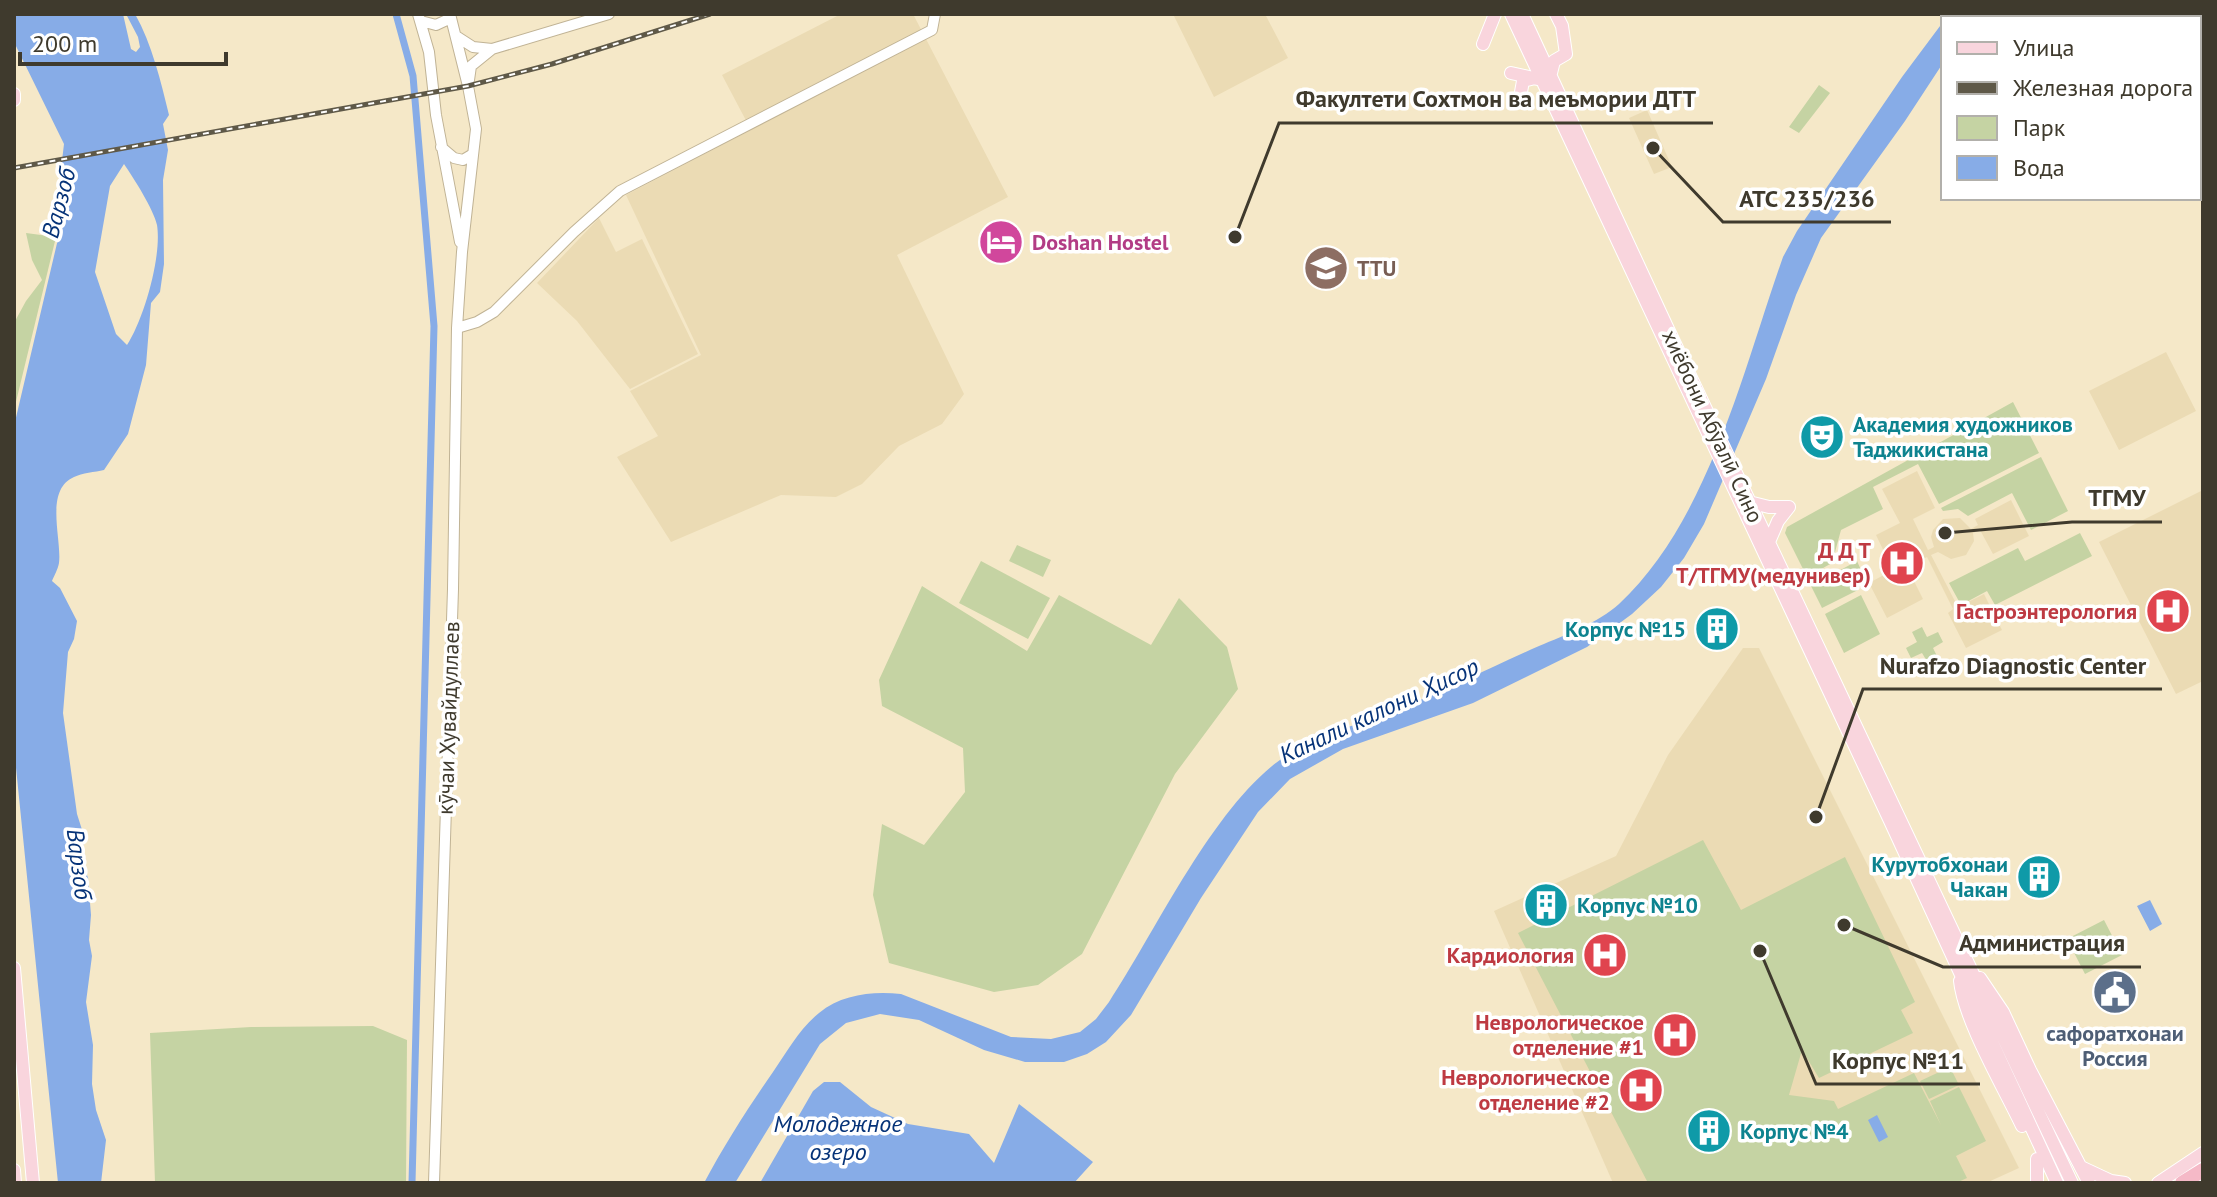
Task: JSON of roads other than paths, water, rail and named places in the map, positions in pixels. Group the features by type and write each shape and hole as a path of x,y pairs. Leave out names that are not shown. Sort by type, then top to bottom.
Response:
{"highway":[{"path":"2182,1183 2203,1170"}],"main road":[{"path":"1483,44 1495,14"},
{"name":"хиёбони Абӯалӣ Сино","path":"1511,14 1548,80"},
{"name":"хиёбони Абӯалӣ Сино","path":"1522,14 1548,80 1663,329 1964,969 2072,1183"},
{"path":"1548,80 1552,64 1566,54 1562,26 1556,14"},
{"path":"1511,73 1548,80"},
{"path":"1521,92 1526,79 1548,80"},
{"path":"1744,498 1769,507 1789,507 1778,521 1769,542"},
{"name":"хиёбони Абӯалӣ Сино","path":"1744,498 1769,542 1964,969 2057,1183"},
{"path":"14,968 33,1183"},
{"path":"1964,969 1961,995 2048,1183"},
{"path":"1964,969 1990,990 2003,1012 2089,1183"},
{"path":"2158,1183 2203,1153"},
{"path":"2037,1159 2037,1183"},
{"path":"2081,1167 2111,1181 2125,1183"},
{"path":"14,1170 15,1183"}],"street":[{"path":"468,86 471,66 492,49 609,14"},
{"path":"457,328 477,322 494,312 620,191 932,30 935,14"},
{"path":"419,17 436,25 450,16"},
{"name":"кӯчаи Хувайдуллаев","path":"434,1183 453,589 457,328 476,129 450,16"},
{"name":"кӯчаи Хувайдуллаев","path":"419,17 429,52 441,147 462,252"},
{"path":"456,36 473,47 492,49"},
{"path":"441,147 454,158 463,160 473,154"}],"water":[{"name":"Варзоб","path":"14,14 123,14 131,49 136,52 140,47 138,37 126,14 135,14 151,50 169,115 163,124 168,150 163,180 164,264 160,292 151,303 146,365 128,434 104,470 77,476 65,483 59,493 56,516 59,563 52,581 60,588 77,621 68,652 63,713 77,814 84,836 82,861 88,878 91,915 89,940 92,956 86,1002 93,1045 92,1084 96,1110 106,1140 101,1183 58,1183 14,748 14,426 58,239 66,186 61,169 64,144 14,42","holes":["124,164 152,211 158,238 150,287 140,320 127,345 116,334 95,272 110,186"]},
{"path":"1941,25 1941,66 1821,238 1796,295 1766,379 1704,524 1684,558 1661,587 1632,614 1587,647 1473,703 1343,749 1290,779 1258,812 1201,898 1131,1015 1106,1042 1087,1054 1064,1062 1025,1062 984,1050 919,1020 880,1014 846,1023 820,1044 735,1183 704,1183 737,1126 794,1041 812,1019 828,1007 858,995 901,994 1011,1037 1051,1039 1080,1032 1096,1019 1109,1002 1211,836 1258,778 1284,757 1321,737 1389,713 1570,633 1619,604 1650,570 1677,530 1700,487 1737,394 1783,257 1797,231"},
{"path":"2150,900 2162,924 2150,931 2137,906"},
{"name":"Молодежное озеро","path":"824,1082 840,1082 871,1107 908,1124 969,1134 994,1163 1019,1104 1093,1162 1074,1183 760,1183 813,1091"},
{"path":"1877,1115 1888,1137 1879,1142 1868,1120"}],"waterway":[{"path":"396,14 413,76 434,326 412,1183"}],"railway":[{"path":"14,168 468,86 552,64 710,14"}],"place":[{"name":"АТС 235/236","path":"1653,148"},
{"name":"Факултети Сохтмон ва меъмории ДТТ","path":"1235,237"},
{"name":"Doshan Hostel","path":"1001,242"},
{"name":"TTU","path":"1326,268"},
{"name":"Академия художников Таджикистана","path":"1822,437"},
{"name":"ТГМУ","path":"1945,533"},
{"name":"Д Д Т Т/ТГМУ(медунивер)","path":"1902,563"},
{"name":"Гастроэнтерология","path":"2168,611"},
{"name":"Корпус №15","path":"1717,629"},
{"name":"Nurafzo Diagnostic Center","path":"1816,817"},
{"name":"Курутобхонаи Чакан","path":"2039,877"},
{"name":"Корпус №10","path":"1546,905"},
{"name":"Администрация","path":"1844,925"},
{"name":"Корпус №11","path":"1760,951"},
{"name":"Кардиология","path":"1605,955"},
{"name":"сафоратхонаи Россия","path":"2115,992"},
{"name":"Неврологическое отделение #1","path":"1675,1035"},
{"name":"Неврологическое отделение #2","path":"1641,1090"},
{"name":"Корпус №4","path":"1709,1131"}],"water label":[{"name":"Канали калони Ҳисор","path":"1379,711"}]}
